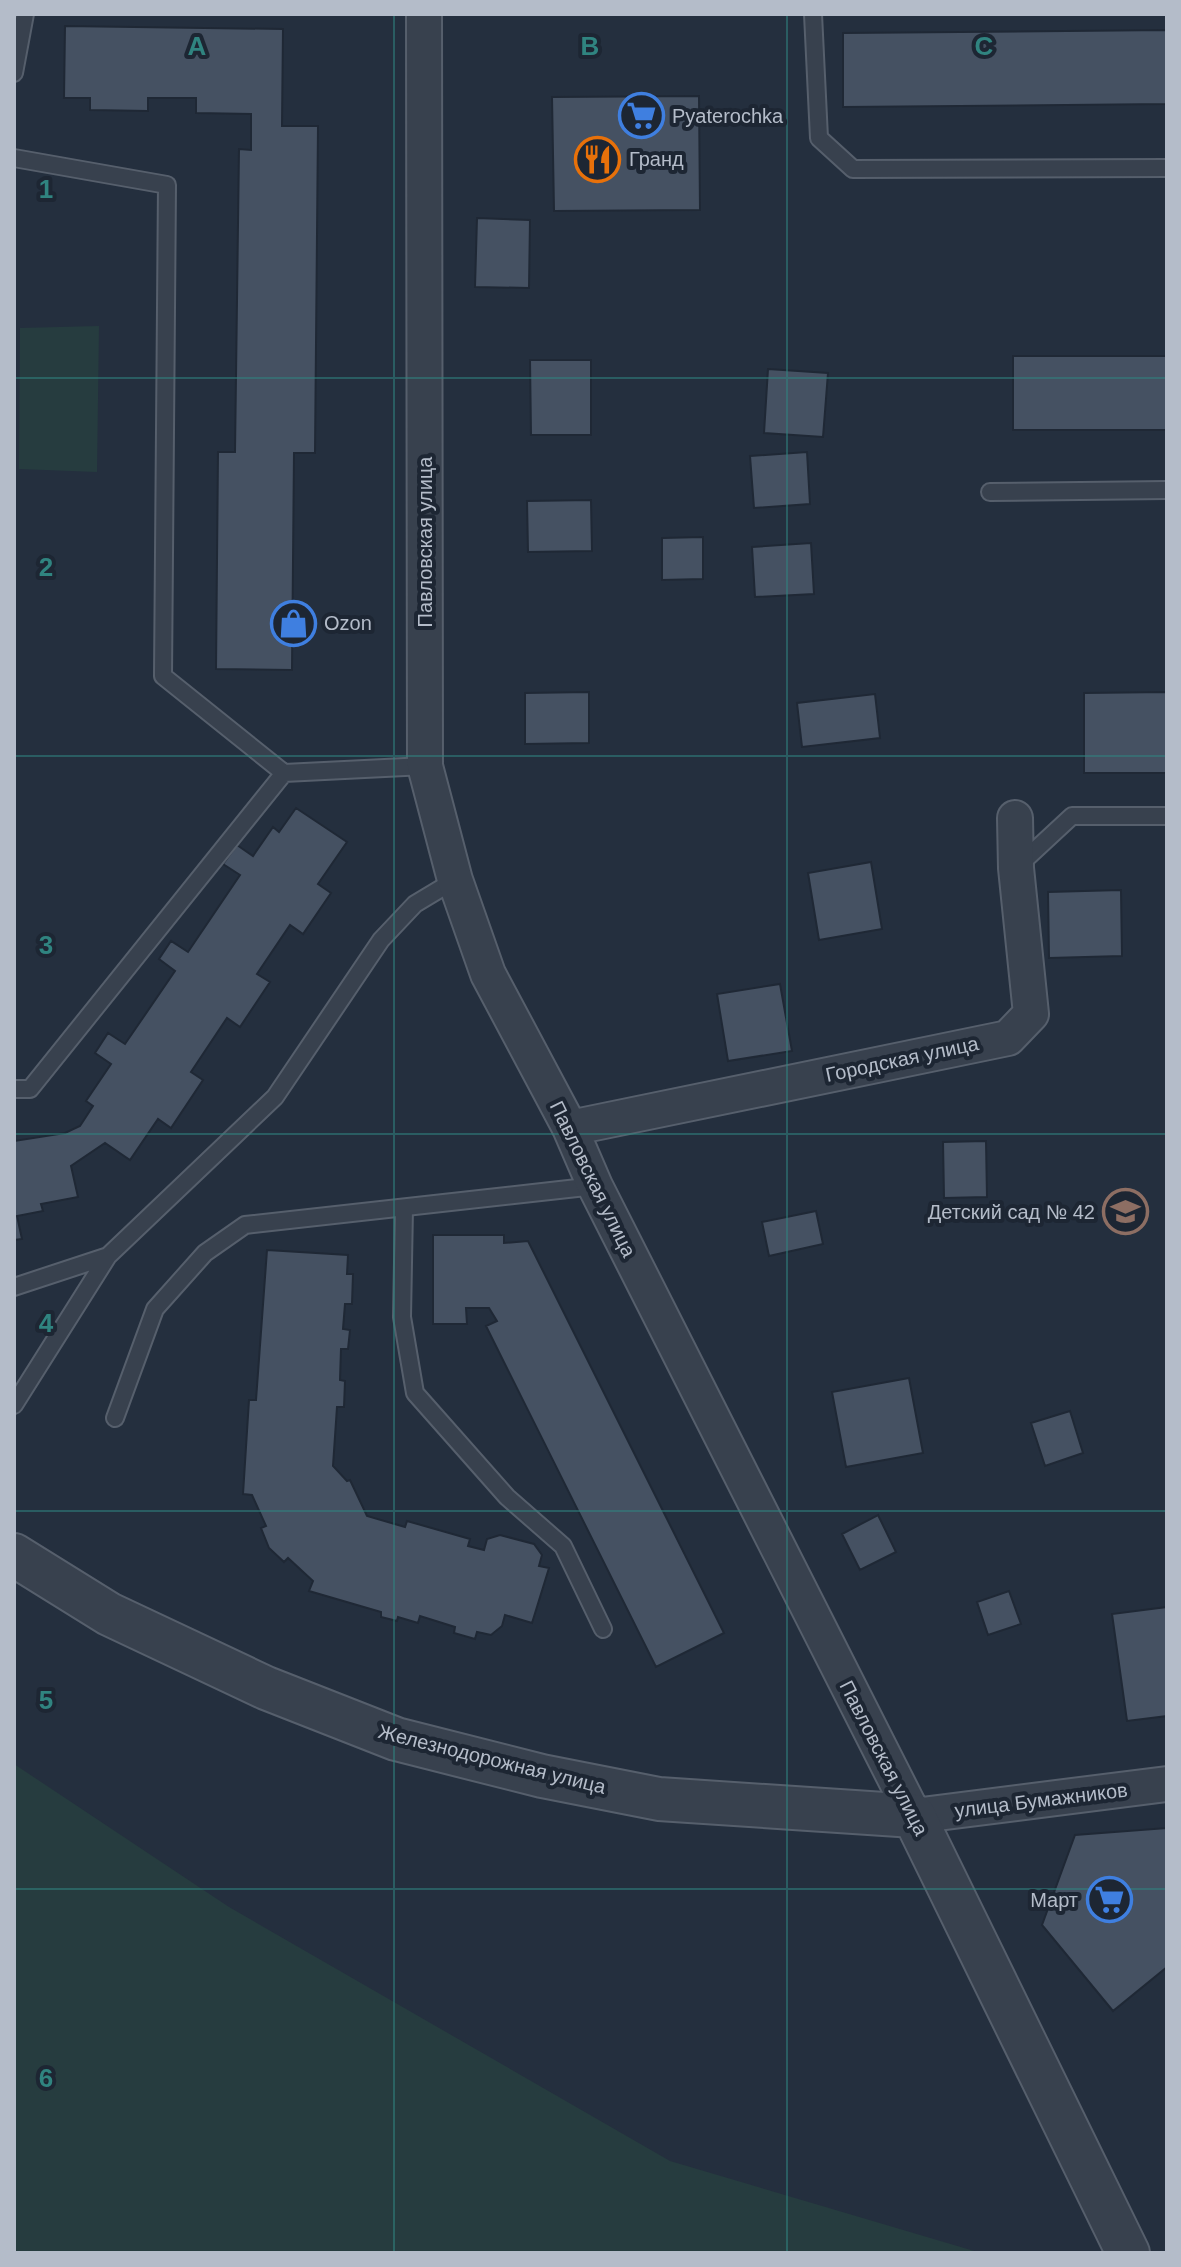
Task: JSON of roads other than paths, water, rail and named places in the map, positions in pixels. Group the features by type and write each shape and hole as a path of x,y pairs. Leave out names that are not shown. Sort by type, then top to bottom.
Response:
{"street":[{"name":"Павловская улица","path":"424,14 425,766 455,880 488,974 570,1128 595,1186 914,1816 1128,2253"},
{"name":"Городская улица","path":"570,1128 1008,1038 1031,1014 1016,868 1015,818"},
{"name":"Железнодорожная улица","path":"14,1555 109,1614 266,1688 396,1739 542,1776 659,1799 914,1816"},
{"name":"улица Бумажников","path":"914,1816 1167,1784"}],"lane":[{"path":"14,73 25,14"},
{"path":"813,14 819,138 853,169 1167,168"},
{"path":"14,158 167,185 163,676 284,773 425,766"},
{"path":"990,492 1167,490"},
{"path":"14,1089 30,1089 284,773"},
{"path":"1016,868 1072,816 1167,816"},
{"path":"14,1405 108,1256 275,1097 381,940 415,904 455,880"},
{"path":"115,1418 155,1309 215,1246 245,1225 595,1186"},
{"path":"404,1208 402,1317 415,1393 507,1497 563,1546 603,1629"},
{"path":"14,1287 108,1256"}],"place":[{"name":"Pyaterochka","path":"641,116"},
{"name":"Гранд","path":"598,159"},
{"name":"Ozon","path":"293,623"},
{"name":"Детский сад № 42","path":"1126,1212"},
{"name":"Март","path":"1109,1900"}]}
